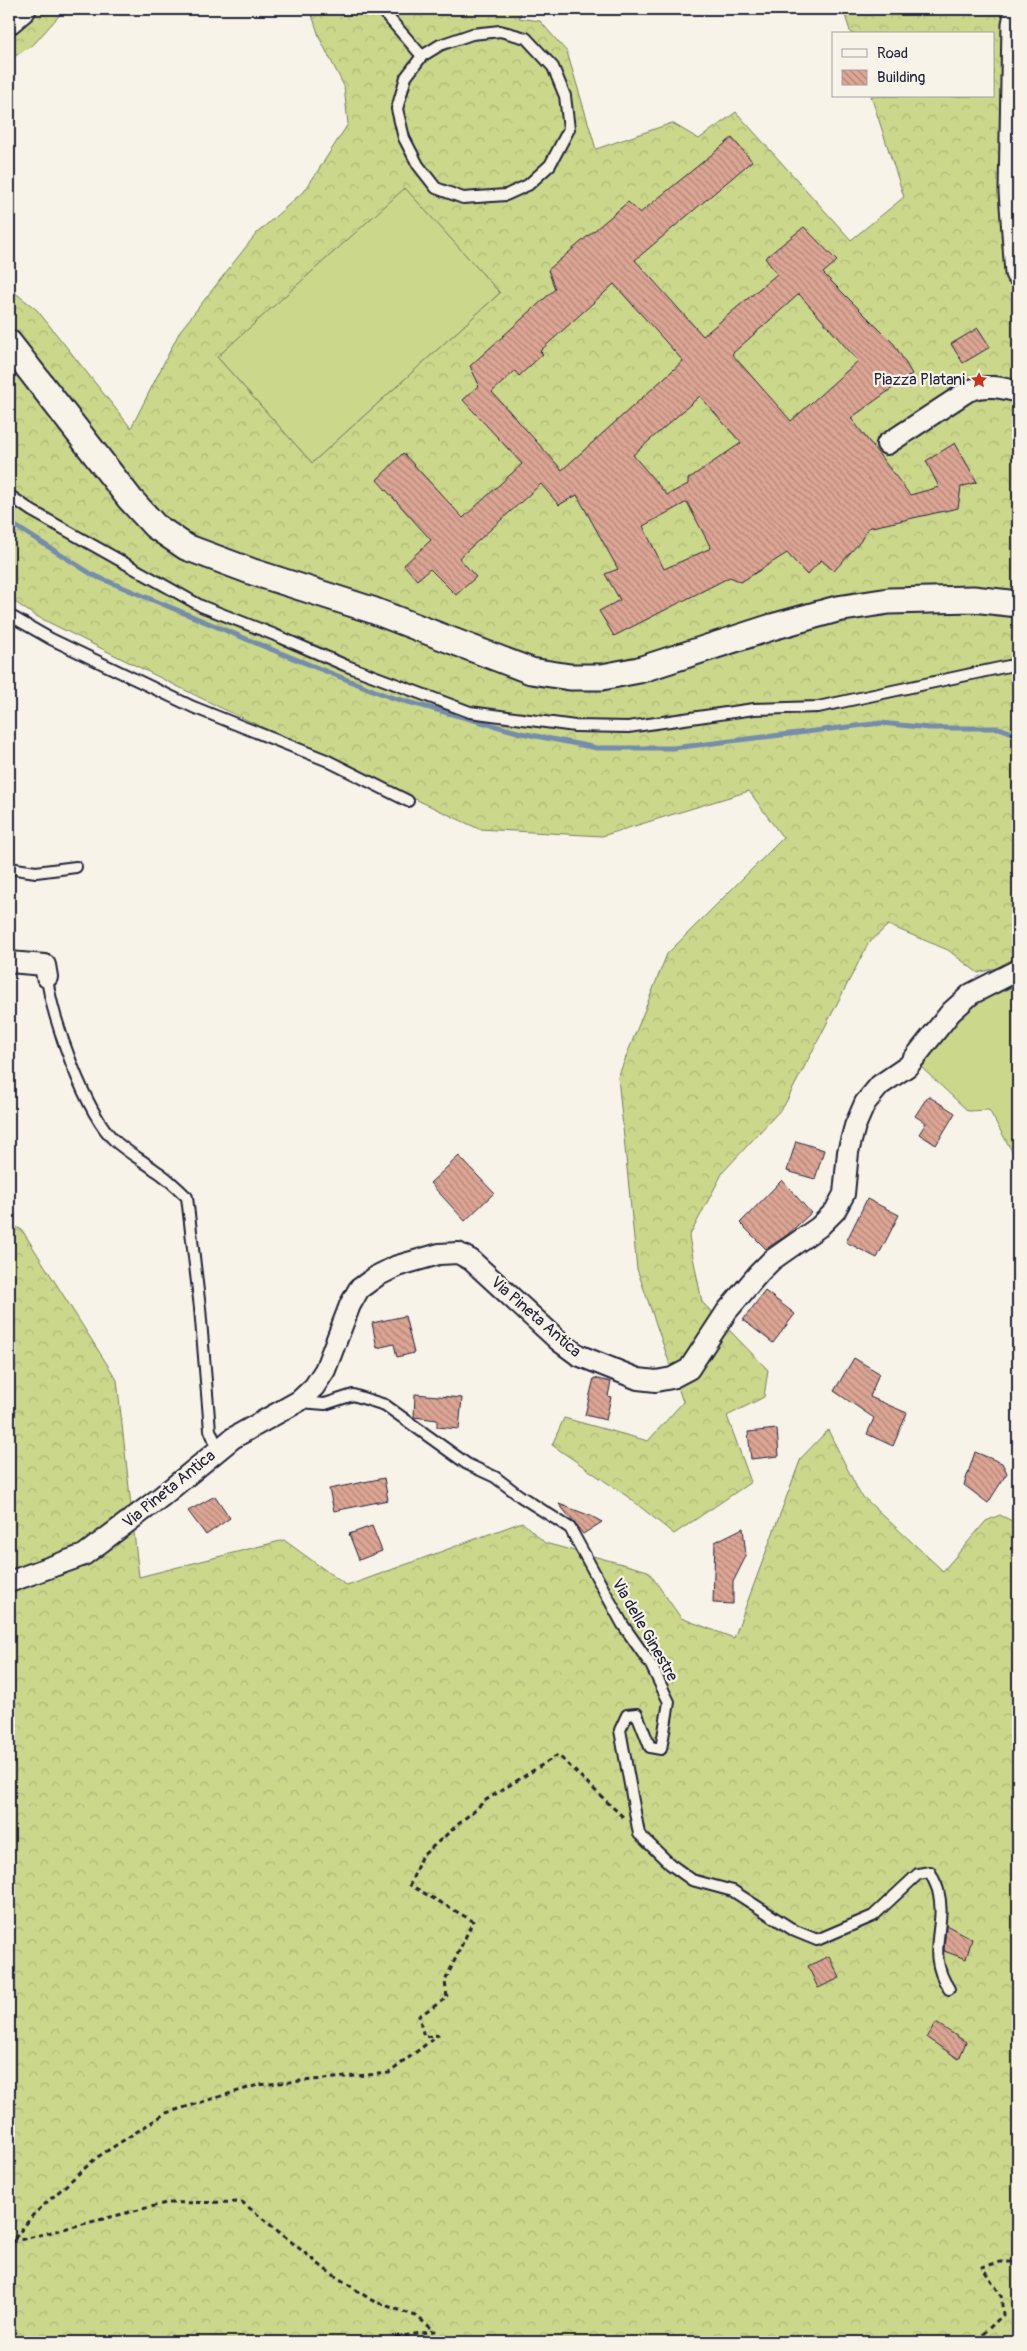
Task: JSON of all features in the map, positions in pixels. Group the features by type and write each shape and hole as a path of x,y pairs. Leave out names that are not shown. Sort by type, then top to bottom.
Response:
{"street":[{"path":"9,21 23,9"},
{"path":"1018,9 1015,24 1012,192 1018,273"},
{"path":"9,343 130,499 154,526 186,547 253,572 372,610 531,671 570,677 602,677 639,670 772,627 837,609 889,601 973,599 1018,604"},
{"path":"887,444 968,391 978,387 990,386 1018,392"},
{"path":"9,962 45,965 47,977"},
{"name":"Via Pineta Antica","path":"9,1582 84,1556 161,1498 233,1438 299,1402 314,1387 325,1370 350,1305 359,1289 377,1276 397,1266 439,1254 458,1253 471,1260 559,1341 591,1362 638,1379 656,1381 672,1378 689,1369 727,1311 759,1273 772,1260 819,1227 835,1211 844,1194 848,1152 855,1126 865,1103 880,1085 908,1066 946,1017 971,994 1018,970"}],"lane":[{"path":"381,9 422,56"},
{"path":"500,31 526,38 553,67 565,96 569,129 550,165 528,185 506,195 463,198 436,188 418,165 404,138 397,109 406,77 422,56 440,45 472,34 500,31"},
{"path":"9,495 32,511 202,606 276,635 346,666 470,712 575,726 628,726 754,709 818,707 1018,664"},
{"path":"9,614 51,639 193,707 326,760 408,801"},
{"path":"9,868 36,872 76,867"},
{"path":"47,977 49,996 54,1014 82,1087 94,1112 114,1140 157,1171 187,1197 200,1308 210,1430 218,1449"},
{"name":"Via delle Ginestre","path":"299,1402 325,1404 353,1395 385,1405 467,1464 494,1477 570,1528 623,1624 651,1665 668,1702 662,1748 650,1747 636,1714 627,1715 620,1730 639,1834"},
{"path":"639,1834 670,1864 692,1880 733,1890 795,1931 817,1940 873,1916 918,1874 930,1872 938,1891 939,1913 936,1960 941,1978 949,1989"}],"path":[{"path":"404,2342 396,2337 435,2331 416,2316 373,2301 326,2270 242,2202 166,2203 12,2242 33,2214 96,2158 166,2114 258,2085 389,2073 438,2035 424,2036 419,2016 447,1998 445,1981 473,1921 410,1885 421,1857 486,1800 558,1755 639,1834"},
{"path":"978,2342 981,2336 1003,2315 1001,2295 982,2267 1000,2262 1018,2262"}],"green space":[{"path":"9,9 65,9 34,44 9,60"},
{"path":"310,9 523,9 519,18 540,21 567,52 596,149 672,123 699,139 736,112 851,240 904,197 872,98 994,98 994,32 850,32 843,9 1018,9 1018,962 978,973 948,950 888,925 868,944 784,1106 723,1172 689,1237 702,1302 768,1370 764,1397 727,1416 751,1482 674,1534 628,1497 552,1445 564,1418 648,1441 683,1402 637,1269 618,1077 667,954 783,838 749,791 602,836 479,829 217,706 34,615 9,598 9,288 37,310 131,428 180,331 256,234 306,189 348,124 344,86 320,39","holes":["405,188 500,293 312,463 217,357"]},
{"path":"405,187 500,293 312,463 217,357"},
{"path":"1018,985 1018,1162 989,1110 968,1111 922,1068 952,1021 980,1000"},
{"path":"9,1223 22,1230 117,1380 139,1577 284,1540 347,1586 522,1522 545,1543 648,1571 681,1618 734,1638 801,1458 828,1430 860,1494 943,1571 986,1521 1000,1515 1018,1524 1018,2342 9,2342"}],"building":[{"path":"732,138 752,161 635,260 703,336 777,274 765,258 804,227 837,261 823,273 894,344 912,374 851,418 910,495 939,487 926,461 955,443 977,482 961,487 958,508 868,528 860,542 834,571 821,560 807,575 787,553 741,582 730,577 614,636 599,611 620,600 605,574 618,569 577,495 559,505 541,484 459,558 476,577 456,595 430,569 417,580 404,565 431,540 377,480 403,453 463,518 522,464 463,400 479,385 470,366 555,289 548,270 628,202 640,213","holes":["614,284 683,361 562,470 492,392 515,371 519,376 543,354 540,351","799,294 858,361 791,421 732,354","700,396 741,443 688,479 688,484 667,495 633,455","687,502 711,548 664,569 643,526"]},
{"path":"978,328 990,347 963,363 951,344"},
{"path":"928,1096 955,1113 936,1145 919,1134 926,1123 915,1116"},
{"path":"796,1141 824,1150 815,1179 787,1171"},
{"path":"459,1156 494,1193 465,1221 430,1183"},
{"path":"782,1180 811,1213 787,1235 766,1249 740,1223"},
{"path":"867,1199 899,1215 877,1258 846,1242"},
{"path":"765,1291 795,1314 773,1343 743,1320"},
{"path":"405,1316 414,1353 397,1357 394,1344 377,1348 372,1323"},
{"path":"854,1358 879,1373 870,1397 907,1413 893,1446 867,1434 874,1418 834,1391"},
{"path":"594,1378 611,1382 608,1396 611,1397 606,1420 585,1415"},
{"path":"415,1394 462,1398 459,1429 437,1427 437,1420 414,1417"},
{"path":"777,1429 779,1456 751,1459 748,1432"},
{"path":"975,1452 1002,1463 1007,1473 988,1503 964,1485"},
{"path":"384,1478 388,1500 334,1511 329,1489"},
{"path":"215,1496 230,1518 206,1535 188,1511"},
{"path":"559,1504 591,1516 602,1522 583,1534"},
{"path":"372,1526 382,1551 359,1560 349,1534"},
{"path":"743,1528 746,1556 733,1582 733,1604 713,1603 715,1542"},
{"path":"946,1925 972,1939 966,1959 944,1951"},
{"path":"829,1956 840,1978 818,1988 808,1966"},
{"path":"936,2023 966,2042 959,2059 927,2038"}],"waterway":[{"path":"9,522 93,575 263,646 390,697 521,733 597,748 673,748 881,723 929,728 999,728 1018,735"}],"place":[{"name":"Piazza Platani","path":"979,380"}]}
